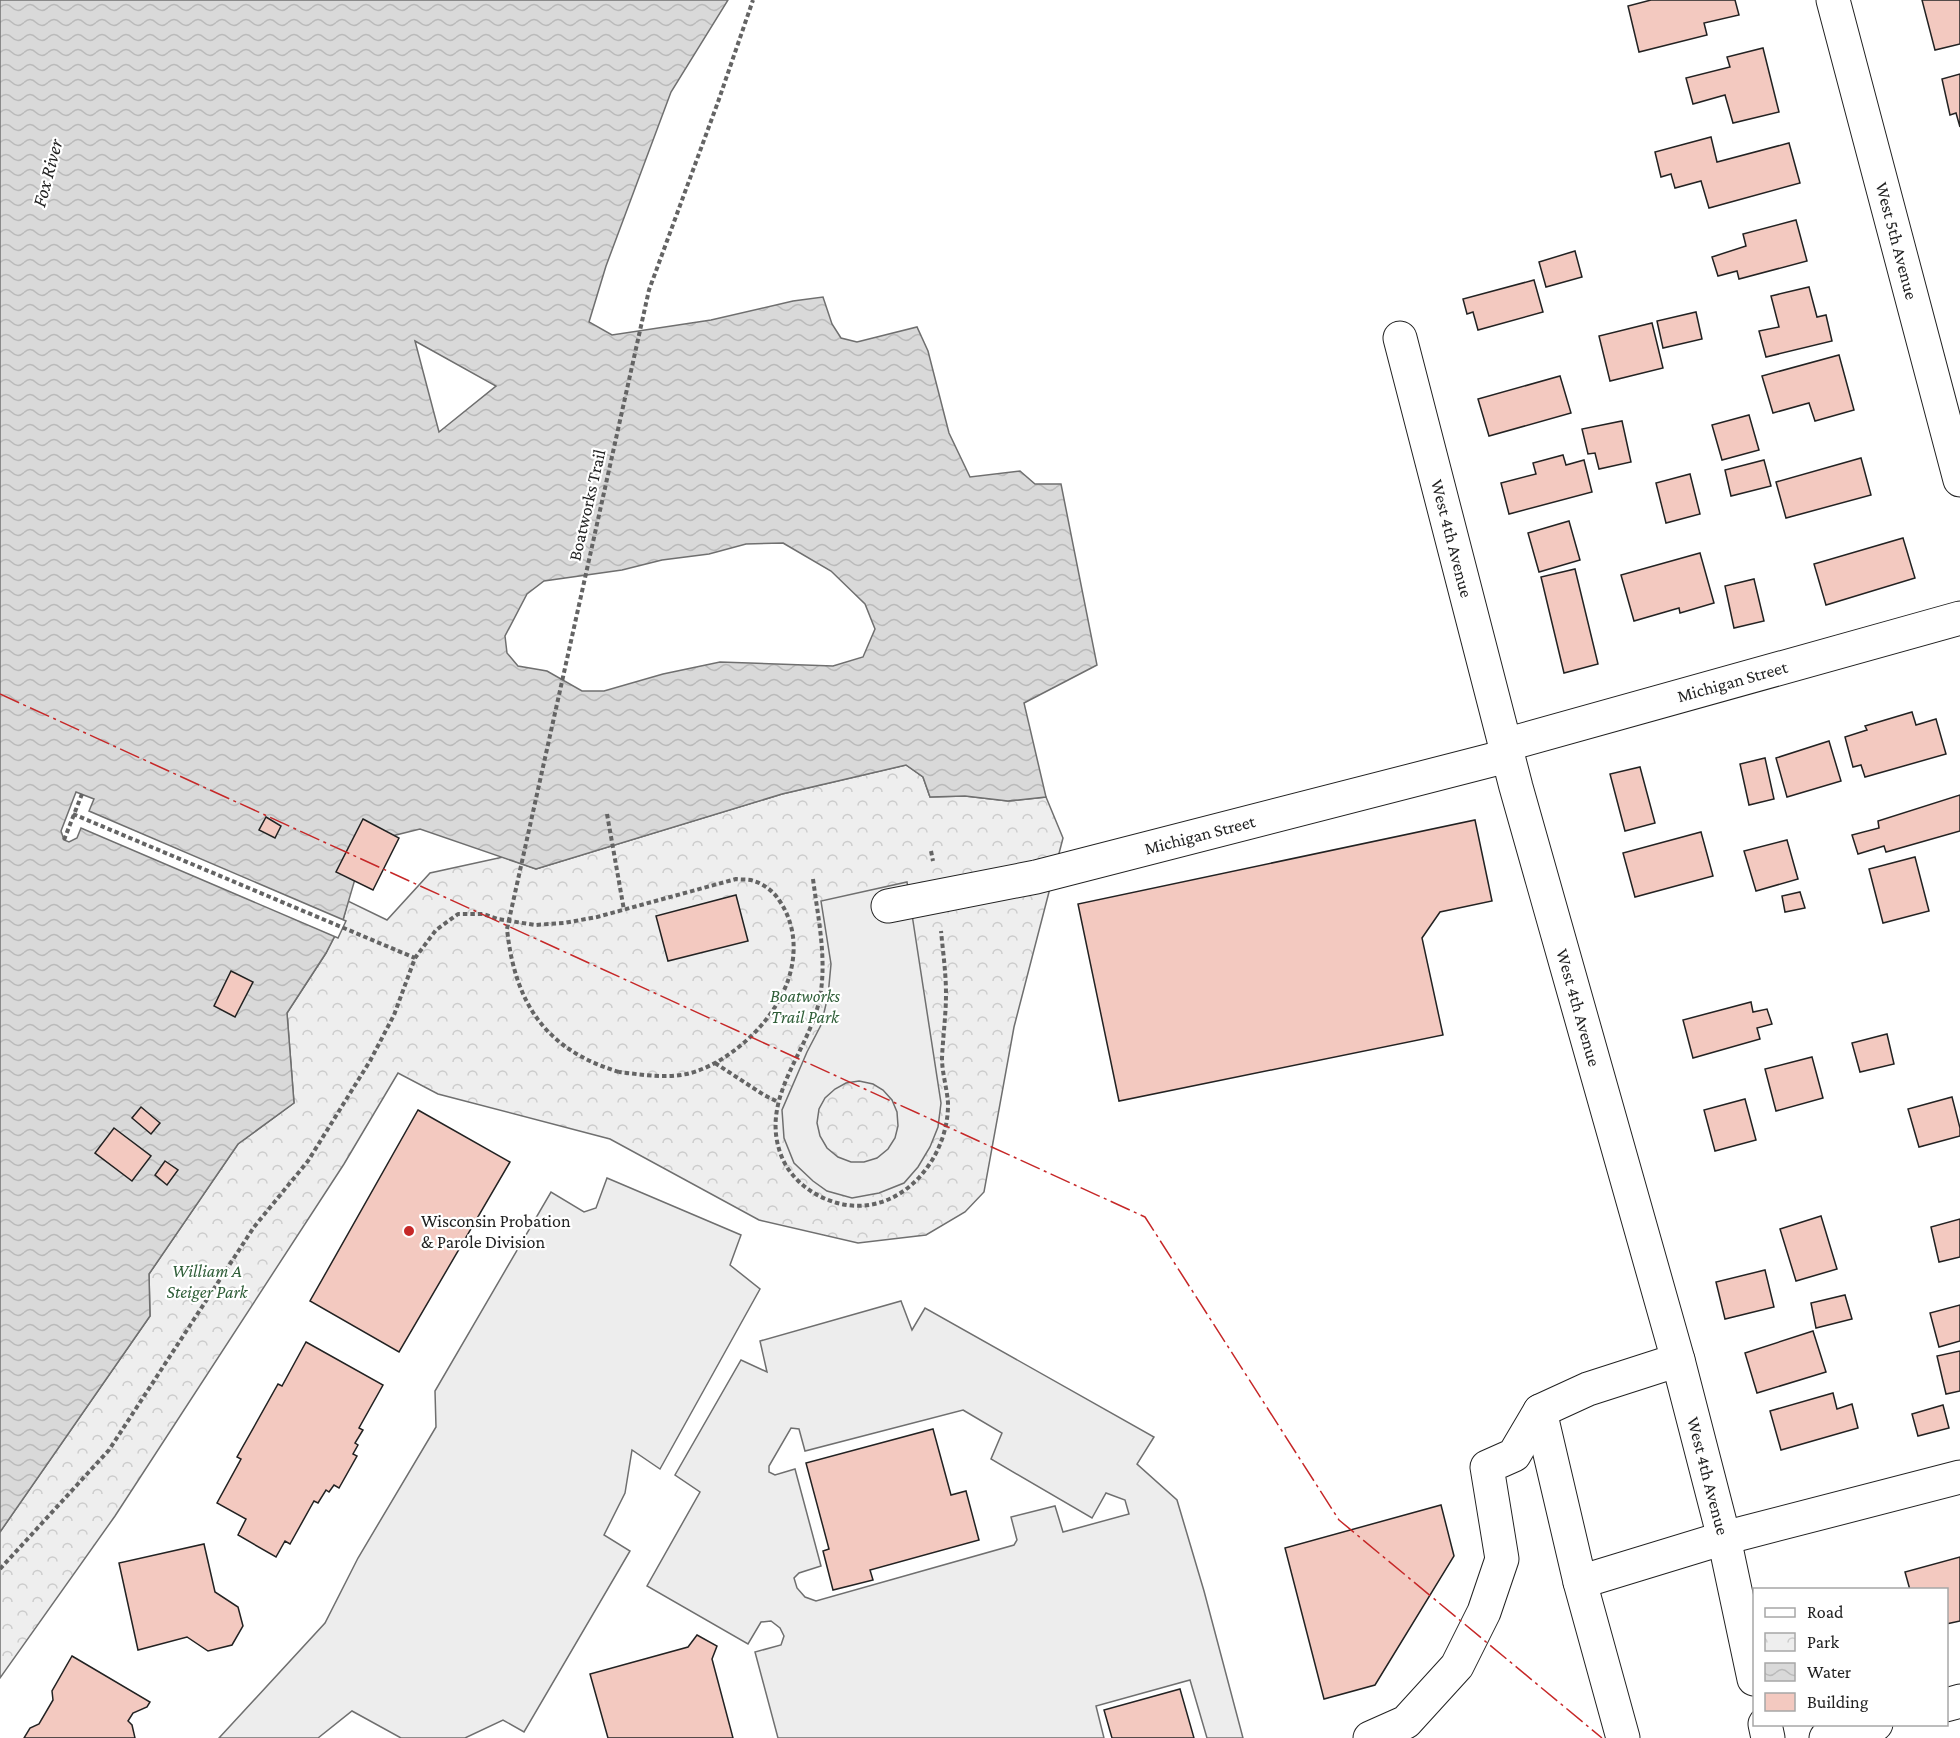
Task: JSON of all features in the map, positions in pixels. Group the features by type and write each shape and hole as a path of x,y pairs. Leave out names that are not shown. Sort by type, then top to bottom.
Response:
{"street":[{"name":"West 5th Avenue","path":"1833,0 1960,480"},
{"name":"West 4th Avenue","path":"1400,338 1506,750 1677,1360 1724,1538 1753,1670"},
{"name":"Michigan Street","path":"888,906 1036,877 1506,750 1960,618"},
{"path":"1370,1738 1406,1722 1457,1666 1484,1612 1502,1559 1487,1467 1514,1455 1540,1411 1588,1389 1677,1360"},
{"path":"1540,1411 1580,1582 1623,1738"},
{"path":"1580,1582 1724,1538 1959,1482"},
{"path":"1827,1738 1872,1726"}],"path":[{"name":"Boatworks Trail","path":"0,1569 109,1450 254,1227 308,1161 370,1061 389,1024 415,958 436,930 458,914 483,914 498,919 535,926 564,923 624,910 736,879 755,881 774,893 787,911 794,933 794,953 780,1000 752,1035 715,1063 698,1071 681,1076 653,1076 619,1072 593,1064 574,1053 554,1037 535,1016 522,995 515,976 507,929 649,290 753,0"},
{"path":"64,840 82,794"},
{"path":"74,814 415,958"},
{"path":"607,814 624,910"},
{"path":"813,879 823,963 820,998 815,1017 778,1102 776,1137 781,1156 799,1182 824,1199 858,1206 874,1204 903,1192 928,1168 942,1136 948,1102 942,1060 946,993 938,897 931,851"},
{"path":"715,1063 778,1102"}],"green space":[{"name":"Boatworks Trail Park","path":"906,765 923,777 930,797 965,796 1008,801 1046,797 1063,838 1014,1027 984,1192 965,1212 926,1235 858,1243 759,1220 610,1139 438,1094 398,1073 344,1164 115,1516 0,1678 0,1532 150,1316 149,1274 238,1144 294,1103 287,1013 326,953 343,920 348,901 387,920 430,873 503,857 536,869 782,794"}],"shaded area":[{"path":"907,882 941,1103 938,1127 930,1147 918,1167 904,1183 879,1193 852,1198 827,1191 813,1181 794,1163 784,1138 782,1110 821,1025 828,996 831,964 821,901","holes":["859,1081 873,1084 883,1090 892,1100 897,1112 898,1126 895,1138 888,1149 877,1158 864,1162 851,1162 838,1157 827,1148 820,1136 817,1123 819,1109 825,1098 846,1083"]},
{"path":"607,1178 741,1235 730,1265 760,1289 660,1469 632,1450 625,1493 604,1535 630,1551 524,1732 503,1720 465,1738 401,1738 352,1711 318,1738 219,1738 325,1623 358,1558 436,1427 435,1391 551,1192 584,1212 596,1208"},
{"path":"901,1301 912,1330 925,1308 1154,1437 1137,1464 1177,1500 1243,1738 1207,1738 1190,1680 1096,1706 1104,1738 778,1738 755,1652 781,1645 784,1636 780,1628 771,1621 761,1622 748,1644 647,1586 700,1492 675,1475 741,1360 767,1372 760,1341","holes":["963,1410 1002,1433 991,1459 1092,1518 1106,1493 1125,1500 1129,1514 1063,1532 1055,1506 1011,1517 1017,1540 1014,1545 816,1601 805,1597 797,1588 794,1578 799,1573 821,1566 795,1469 775,1475 769,1472 769,1466 791,1428 799,1429 805,1451"]}],"water":[{"name":"Fox River","path":"0,0 728,0 671,92 606,266 589,322 612,335 711,320 793,301 823,297 832,324 841,338 857,342 917,327 928,351 949,433 970,477 1020,471 1035,484 1061,484 1097,665 1024,703 1046,797 1008,801 965,796 930,797 923,777 906,765 782,794 536,869 420,829 392,836 355,879 343,920 326,953 287,1013 294,1103 238,1144 149,1274 150,1316 0,1532","holes":["415,341 496,386 439,432","783,543 831,571 865,604 875,629 863,657 833,666 720,662 663,674 604,691 582,691 547,671 518,666 507,653 505,636 527,594 544,581 622,570 662,560 709,554 746,544"]}],"pier":[{"path":"76,792 94,799 89,811 346,921 338,938 81,828 77,838 69,842 64,840 61,831"}],"building":[{"path":"1651,0 1735,0 1739,15 1704,23 1707,35 1639,52 1628,6"},
{"path":"1922,0 1960,0 1960,44 1935,50"},
{"path":"1763,48 1779,112 1733,123 1725,95 1693,104 1686,78 1730,67 1727,57"},
{"path":"1960,74 1960,127 1956,113 1950,115 1942,79"},
{"path":"1711,137 1717,162 1789,143 1800,183 1709,208 1701,181 1675,188 1671,174 1661,177 1655,152"},
{"path":"1796,220 1807,261 1739,279 1737,271 1718,276 1712,257 1746,246 1743,234"},
{"path":"1575,251 1582,277 1546,287 1539,262"},
{"path":"1534,280 1543,312 1478,330 1473,312 1467,314 1463,299"},
{"path":"1809,287 1817,317 1826,315 1832,341 1766,357 1759,331 1779,327 1771,296"},
{"path":"1696,312 1702,339 1663,348 1657,321"},
{"path":"1652,323 1663,368 1610,381 1599,336"},
{"path":"1839,355 1854,410 1815,421 1809,403 1773,413 1762,376"},
{"path":"1560,376 1571,413 1489,436 1478,399"},
{"path":"1749,415 1759,450 1722,460 1712,425"},
{"path":"1622,421 1631,462 1599,469 1595,453 1588,454 1582,429"},
{"path":"1563,455 1566,465 1584,460 1592,492 1509,514 1501,483 1536,474 1533,463"},
{"path":"1861,458 1871,495 1786,518 1776,482"},
{"path":"1764,460 1771,486 1731,496 1725,470"},
{"path":"1690,474 1700,514 1666,523 1656,483"},
{"path":"1569,521 1580,560 1539,572 1528,533"},
{"path":"1903,538 1915,578 1826,605 1814,564"},
{"path":"1700,553 1714,603 1680,613 1679,608 1634,621 1621,575"},
{"path":"1575,569 1598,664 1564,673 1541,577"},
{"path":"1754,579 1764,621 1734,628 1725,586"},
{"path":"1912,712 1916,725 1936,719 1946,754 1865,777 1861,765 1853,767 1845,737 1867,730 1865,726"},
{"path":"1829,741 1841,781 1787,797 1776,758"},
{"path":"1765,758 1774,799 1749,805 1740,764"},
{"path":"1640,767 1655,823 1625,831 1610,774"},
{"path":"1960,795 1960,831 1886,852 1884,846 1858,854 1852,835 1879,828 1878,821"},
{"path":"266,817 281,826 275,838 259,830"},
{"path":"363,819 399,838 373,890 336,872"},
{"path":"1475,820 1492,901 1440,912 1422,938 1443,1035 1119,1101 1078,904"},
{"path":"1701,832 1713,876 1635,897 1623,853"},
{"path":"1787,840 1798,879 1756,891 1744,851"},
{"path":"1915,857 1929,911 1883,923 1869,869"},
{"path":"1800,892 1805,908 1785,912 1782,896"},
{"path":"736,895 748,941 668,961 656,916"},
{"path":"231,971 253,982 235,1017 214,1006"},
{"path":"1751,1002 1753,1012 1767,1009 1772,1024 1757,1028 1760,1039 1693,1058 1683,1020"},
{"path":"1887,1034 1894,1064 1860,1072 1852,1043"},
{"path":"1812,1057 1823,1098 1776,1111 1765,1069"},
{"path":"1952,1097 1960,1136 1919,1147 1908,1109"},
{"path":"1745,1099 1756,1140 1715,1151 1704,1110"},
{"path":"141,1107 160,1123 151,1134 132,1118"},
{"name":"Wisconsin Probation & Parole Division","path":"418,1110 510,1162 399,1352 310,1301"},
{"path":"114,1128 151,1156 132,1181 95,1153"},
{"path":"165,1161 178,1170 167,1185 155,1175"},
{"path":"1821,1216 1837,1269 1796,1281 1780,1229"},
{"path":"1960,1219 1960,1257 1939,1262 1931,1227"},
{"path":"1765,1270 1774,1307 1725,1319 1716,1282"},
{"path":"1845,1295 1852,1319 1816,1328 1811,1303"},
{"path":"1960,1305 1960,1341 1939,1347 1930,1313"},
{"path":"1813,1331 1826,1372 1757,1393 1745,1353"},
{"path":"306,1342 383,1385 359,1428 363,1430 355,1443 358,1445 353,1454 357,1456 339,1488 334,1485 329,1492 326,1490 318,1503 314,1501 290,1544 285,1541 276,1557 238,1535 246,1519 217,1503 241,1459 237,1457 278,1384 282,1386"},
{"path":"1960,1351 1960,1391 1946,1394 1937,1356"},
{"path":"1833,1393 1837,1409 1852,1404 1858,1428 1781,1450 1770,1411"},
{"path":"1943,1405 1949,1428 1918,1436 1912,1414"},
{"path":"933,1429 951,1495 966,1491 979,1540 870,1570 873,1580 833,1590 823,1551 829,1549 806,1463"},
{"path":"1441,1505 1454,1556 1375,1685 1324,1699 1285,1548"},
{"path":"204,1544 215,1592 238,1607 243,1626 232,1645 208,1651 187,1637 138,1650 119,1563"},
{"path":"1960,1557 1960,1621 1948,1624 1948,1588 1909,1588 1905,1572"},
{"path":"697,1635 717,1646 712,1659 733,1738 608,1738 590,1674 688,1647"},
{"path":"72,1656 150,1702 147,1707 133,1713 128,1721 132,1725 135,1738 24,1738 30,1728 39,1724 53,1700 52,1691"},
{"path":"1180,1689 1194,1738 1112,1738 1104,1710"}],"power":[{"path":"0,694 1145,1217 1339,1520 1602,1738"}],"place":[{"name":"Wisconsin Probation & Parole Division","path":"409,1231"}],"park label":[{"name":"William A Steiger Park","path":"207,1281"}]}
